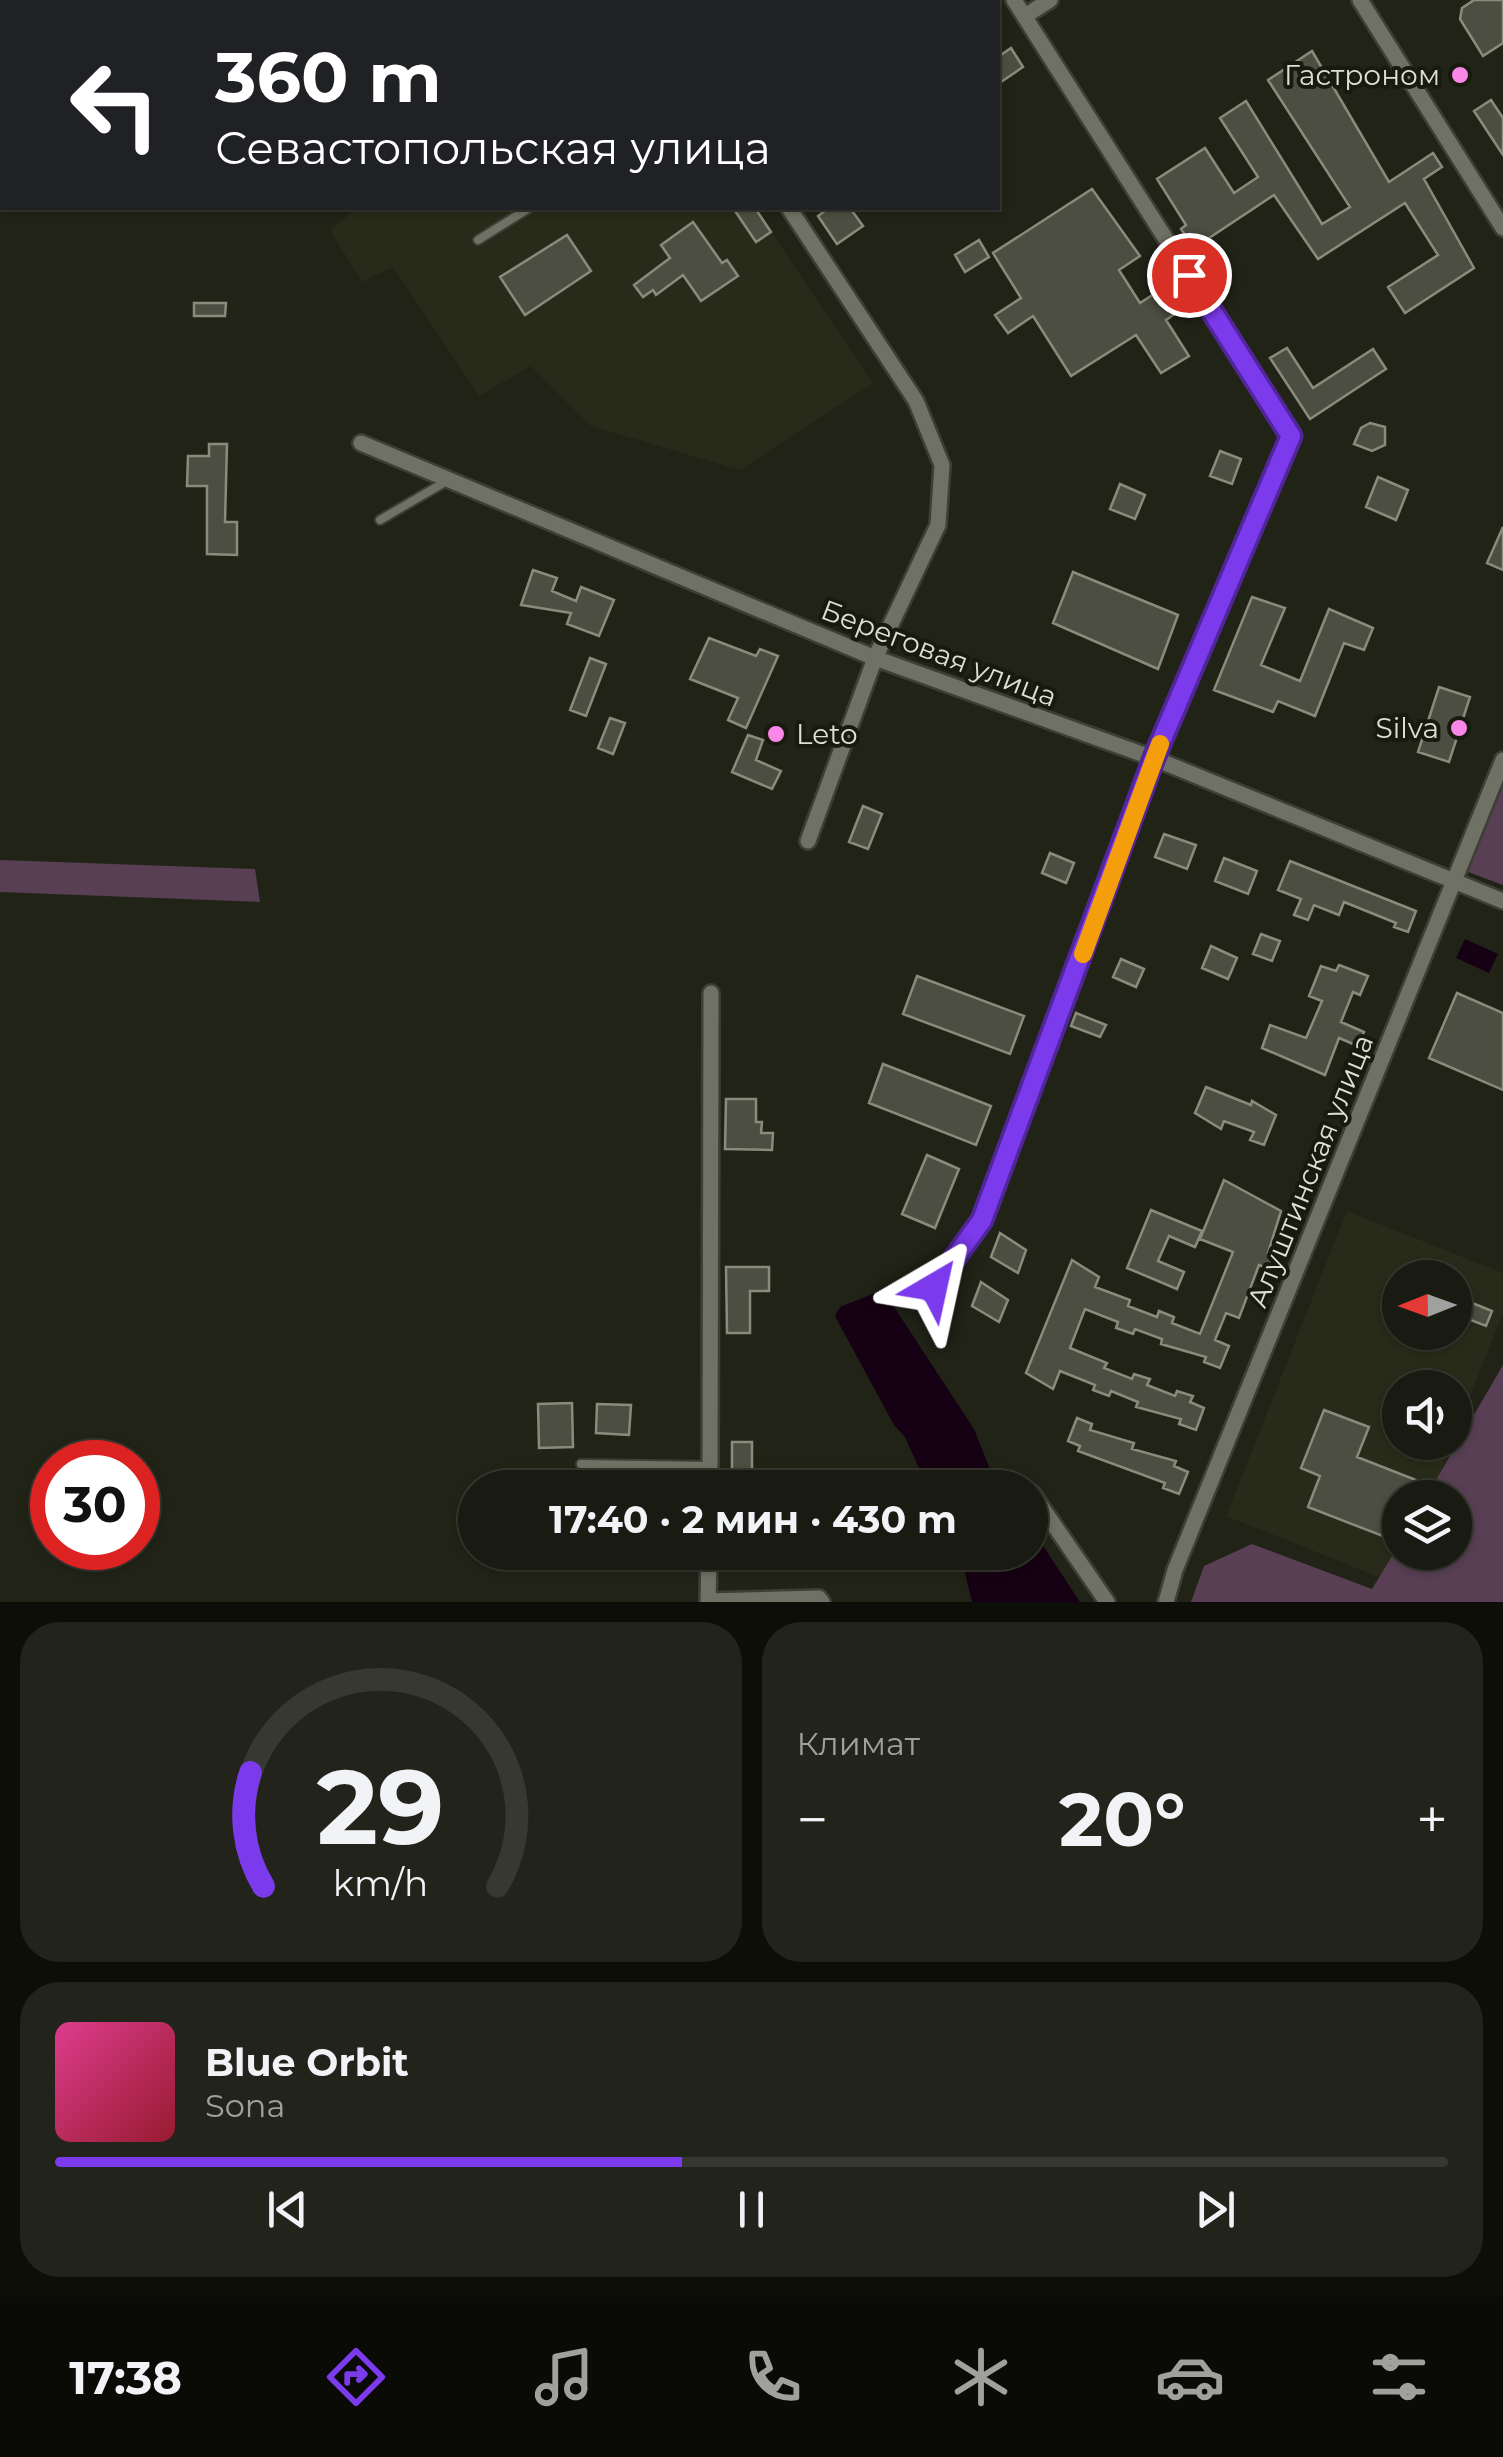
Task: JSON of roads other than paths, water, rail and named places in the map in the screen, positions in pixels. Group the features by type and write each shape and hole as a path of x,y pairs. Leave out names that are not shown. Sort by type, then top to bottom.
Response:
{"street":[{"path":"934,1287 982,1220 1154,758 1291,436 1014,0"},
{"path":"1025,16 1050,0"},
{"path":"1360,0 1503,228"},
{"path":"790,210 916,401 942,465 938,525 875,658 808,841"},
{"name":"Береговая улица","path":"361,443 875,658 1154,758 1503,901"},
{"name":"Алуштинская улица","path":"1166,1602 1175,1570 1503,760"},
{"path":"710,1470 711,993"},
{"path":"1048,1517 1106,1602"},
{"path":"709,1570 708,1601 819,1598 822,1602"}],"lane":[{"path":"478,240 526,210"},
{"path":"380,520 449,480"},
{"path":"581,1464 710,1466"}],"place":[{"name":"Гастроном","path":"1460,75"},
{"name":"Silva","path":"1459,728"},
{"name":"Leto","path":"776,734"}]}
